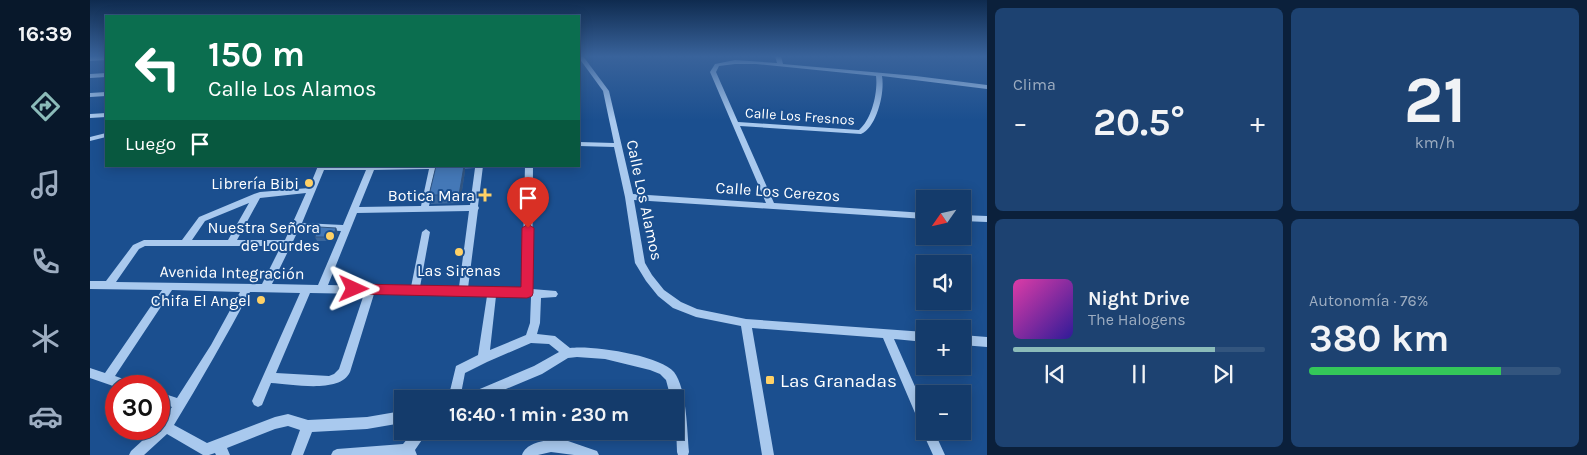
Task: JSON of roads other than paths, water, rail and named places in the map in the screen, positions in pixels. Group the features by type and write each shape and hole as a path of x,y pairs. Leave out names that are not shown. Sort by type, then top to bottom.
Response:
{"street":[{"name":"Calle Los Alamos","path":"596,77 606,91 629,197 640,263 661,293 677,304 696,313 746,324 886,334"},
{"path":"715,77 771,205"},
{"name":"Calle Los Fresnos","path":"734,124 861,132 869,126 881,86 879,77"},
{"path":"899,77 987,87"},
{"path":"90,95 105,94"},
{"path":"90,116 105,115"},
{"path":"90,140 105,135"},
{"path":"580,144 618,145"},
{"path":"265,288 296,226 322,167 391,167"},
{"path":"322,288 354,210 369,167"},
{"path":"424,209 434,167"},
{"path":"463,292 479,167"},
{"path":"529,167 532,293 535,323 530,338"},
{"path":"186,241 202,219 258,196 312,190"},
{"path":"232,241 258,196"},
{"name":"Calle Los Cerezos","path":"629,197 916,215"},
{"path":"354,210 475,208"},
{"path":"971,218 987,219"},
{"path":"296,226 347,228"},
{"path":"415,290 426,232"},
{"path":"109,284 140,244 146,242 232,241 287,243"},
{"name":"Avenida Integración","path":"90,286 109,284 553,294"},
{"path":"110,375 170,286"},
{"path":"170,421 248,287"},
{"path":"258,401 307,288"},
{"path":"268,378 329,381 338,378 344,372 370,290"},
{"path":"482,358 492,292"},
{"path":"746,324 768,455"},
{"path":"916,336 886,334 916,402"},
{"path":"456,390 459,371 482,358 530,338 551,339 568,353"},
{"path":"971,341 987,342"},
{"path":"485,390 538,370 568,353 608,354 634,360 667,372 671,378 678,404 683,452"},
{"path":"90,373 105,378"},
{"path":"170,401 181,405"},
{"path":"170,429 212,452 275,423 288,420 308,426 367,423 394,418"},
{"path":"297,455 308,426"},
{"path":"134,455 151,440"},
{"path":"337,455 406,453 415,440"},
{"path":"932,440 939,455"},
{"path":"528,455 538,447 569,446 593,455"}],"place":[{"name":"Librería Bibi","path":"309,183"},
{"name":"Botica Mara","path":"485,195"},
{"name":"Nuestra Señora de Lourdes","path":"330,236"},
{"name":"Las Sirenas","path":"459,252"},
{"name":"Chifa El Angel","path":"261,300"},
{"name":"Las Granadas","path":"770,380"}]}
